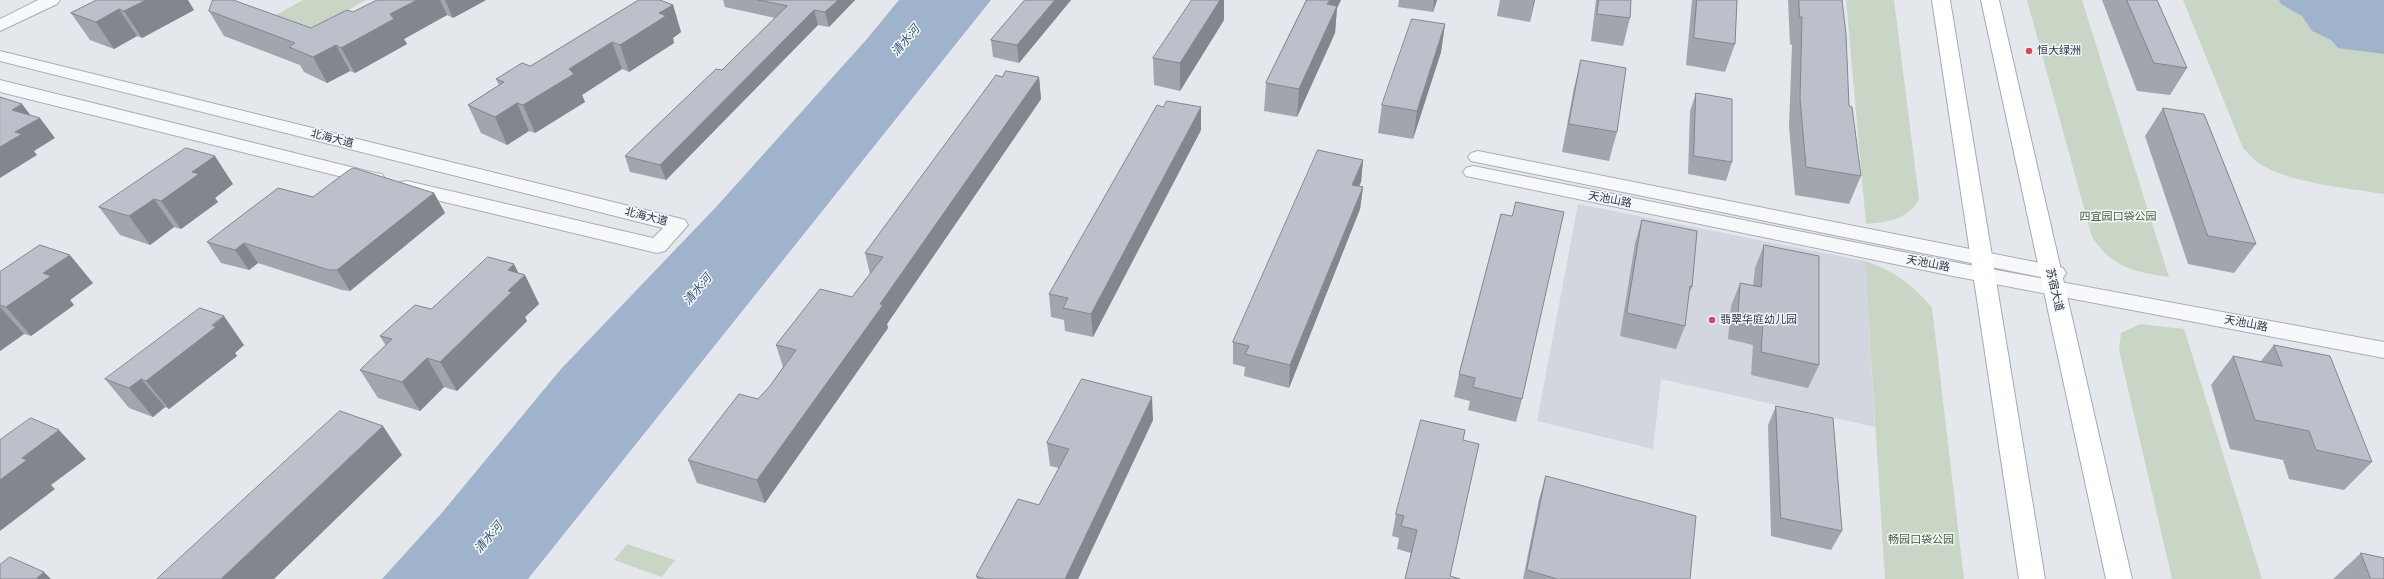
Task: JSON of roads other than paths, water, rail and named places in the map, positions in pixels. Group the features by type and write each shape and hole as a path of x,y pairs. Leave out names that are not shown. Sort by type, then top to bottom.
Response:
{"main road":[{"path":"1941,0 2032,579"},
{"name":"苏宿大道","path":"1990,0 2119,579"}],"street":[{"path":"0,12 24,0"},
{"path":"0,26 51,0"},
{"name":"北海大道","path":"0,56 678,225 657,246 468,202 0,86"},
{"name":"天池山路","path":"1476,164 1983,267 2384,338"},
{"name":"天池山路","path":"2052,280 2384,350"}],"water":[{"name":"清水河","path":"899,0 991,0 528,579 382,579 440,515 561,369 717,206 866,40"},
{"path":"2279,0 2384,0 2384,54 2338,48 2331,40 2312,31 2302,16 2281,4"}],"place":[{"name":"恒大绿洲","path":"2029,51"},
{"name":"翡翠华庭幼儿园","path":"1712,320"}],"park label":[{"name":"四宜园口袋公园","path":"2118,217"},
{"name":"畅园口袋公园","path":"1921,540"}]}
